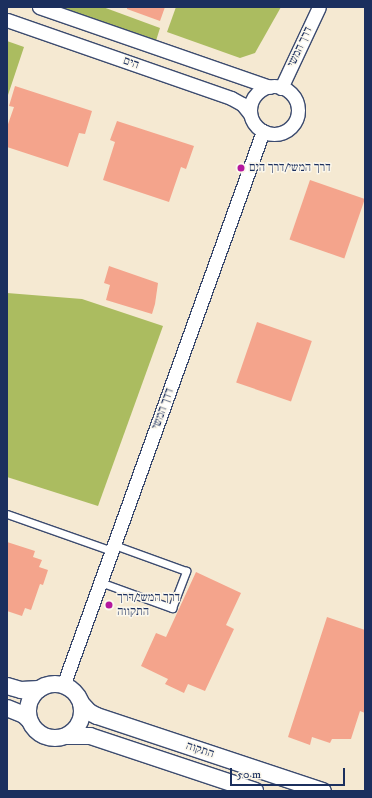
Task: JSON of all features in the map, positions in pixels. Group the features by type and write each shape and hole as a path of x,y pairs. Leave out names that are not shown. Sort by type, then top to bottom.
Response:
{"street":[{"name":"הים","path":"39,7 276,87"},
{"name":"דרך המשי","path":"276,87 319,7"},
{"name":"הים","path":"7,20 231,98 242,104 250,114"},
{"path":"276,87 291,94 297,103 298,110 295,121 291,127 282,133 274,134 263,131 255,124 250,114 251,103 255,96 260,91 276,87"},
{"name":"דדך המשי","path":"63,686 263,131"},
{"path":"7,686 21,690 39,689 50,685 63,686 74,692 81,703 82,716 79,724 67,736 59,738 46,737 35,731 29,720 24,715 7,708"},
{"path":"29,720 29,703 39,689"},
{"name":"התקוה","path":"81,703 89,712 97,716 323,791"},
{"name":"התקוה","path":"67,736 90,736 255,791"}],"lane":[{"path":"7,514 186,571 172,608 100,582"}],"green space":[{"path":"51,7 103,7 160,28 155,44"},
{"path":"176,7 281,7 255,53 240,58 167,32"},
{"path":"7,41 24,47 7,98"},
{"path":"7,293 82,299 163,326 98,506 7,477"}],"building":[{"path":"127,7 165,7 160,21 127,9"},
{"path":"15,86 92,111 85,134 79,133 68,167 7,147 7,127 14,107 9,106"},
{"path":"117,121 194,146 186,169 181,167 169,202 103,180 115,142 110,140"},
{"path":"310,180 365,199 344,258 289,240"},
{"path":"109,266 158,283 152,314 106,300 110,285 104,283"},
{"path":"257,322 312,341 291,401 236,383"},
{"path":"7,542 35,551 33,557 42,560 39,567 48,570 43,585 40,584 31,610 25,608 22,616 7,611"},
{"path":"196,572 241,593 226,625 234,629 205,691 188,684 184,693 165,684 168,679 141,666 156,633 166,637"},
{"path":"327,617 365,630 365,713 360,711 351,739 332,739 330,743 312,737 310,745 288,737"}],"place":[{"name":"דרך המשי/דרך הים","path":"241,168"},
{"name":"דרך המשי/דרך התקווה","path":"109,605"}]}
